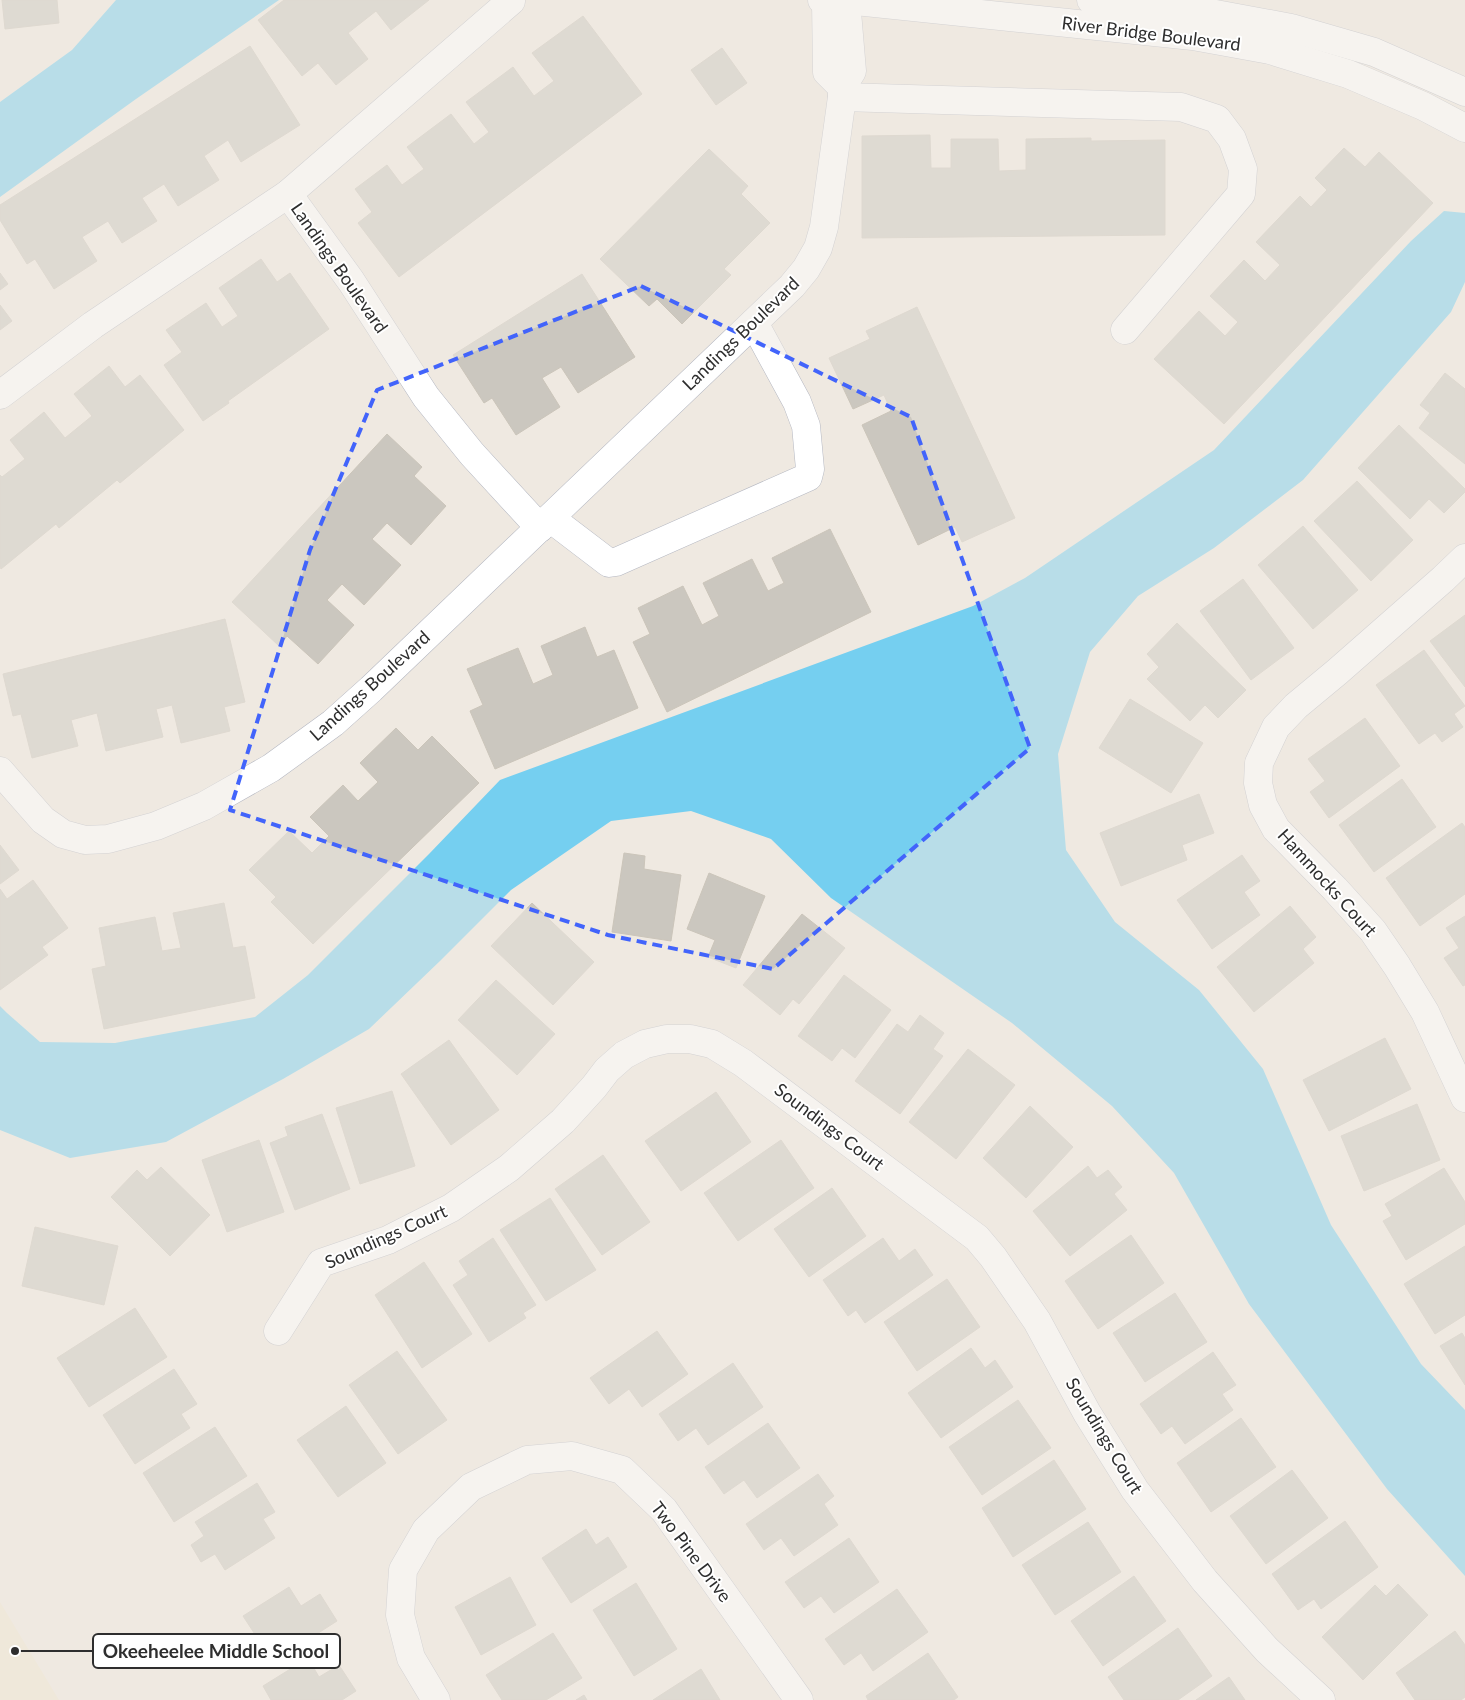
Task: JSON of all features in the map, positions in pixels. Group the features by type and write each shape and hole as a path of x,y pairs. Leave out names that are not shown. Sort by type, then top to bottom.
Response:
{"street":[{"name":"River Bridge Boulevard","path":"822,0 846,0 1193,36 1270,50 1348,74 1424,106 1465,128"},
{"path":"826,0 827,72 842,92 1181,107 1217,119 1232,139 1243,169 1241,194 1125,330"},
{"name":"Landings Boulevard","path":"0,771 43,820 63,834 85,840 108,839 156,826 204,806 271,768 333,723 371,689 754,323 792,286 806,269 818,248 824,227 842,92 852,71 846,0"},
{"name":"River Bridge Boulevard","path":"1091,0 1210,13 1290,28 1374,52 1465,92"},
{"name":"Landings Boulevard","path":"0,395 93,325 288,194 511,1"},
{"name":"Landings Boulevard","path":"288,194 351,281 426,397 472,454 545,523"},
{"path":"545,523 609,563 616,562 808,477 810,469 806,426 797,402 754,323"},
{"name":"Hammocks Court","path":"1465,558 1351,660 1296,706 1276,727 1259,763 1258,783 1263,805 1276,829 1373,931 1397,966 1425,1012 1465,1098"},
{"name":"Soundings Court","path":"278,1331 321,1263 388,1240 451,1208 510,1168 563,1122 607,1070 624,1055 645,1044 667,1039 690,1039 712,1044 743,1062 977,1238 993,1257 1037,1322 1087,1413 1135,1490 1204,1582 1267,1650 1321,1700"},
{"name":"Two Pine Drive","path":"436,1700 411,1658 400,1615 403,1570 426,1530 470,1486 527,1460 572,1456 622,1470 664,1510 799,1700"}],"highlighted area":[{"path":"641,286 911,417 1030,748 773,969 608,935 230,810 310,550 377,390"}],"shaded area":[{"path":"0,1602 59,1700 0,1700"}],"water":[{"path":"116,0 279,0 136,99 0,197 0,102 72,50"},
{"path":"1444,211 1465,213 1465,282 1451,312 1303,480 1214,548 1138,596 1090,652 1058,754 1066,850 1115,922 1199,990 1263,1069 1331,1225 1421,1364 1465,1410 1465,1576 1387,1489 1249,1304 1174,1173 1112,1106 1012,1023 831,898 771,839 691,811 611,821 511,890 369,1029 283,1079 166,1142 70,1158 0,1130 0,1006 40,1042 115,1043 255,1017 308,975 500,780 973,606 1025,578 1214,450 1411,241"}],"building":[{"path":"2,0 57,0 59,23 5,29"},
{"path":"284,0 429,0 391,30 376,11 348,33 368,59 336,85 318,63 302,76 258,20"},
{"path":"583,16 642,94 399,277 358,223 372,212 355,189 387,165 402,185 424,169 407,147 451,114 474,144 489,132 466,102 513,67 534,96 554,81 532,53"},
{"path":"250,46 300,125 241,162 228,140 204,156 219,180 178,206 164,184 142,198 157,221 122,243 108,221 82,237 97,261 54,289 35,259 27,264 0,220 0,205"},
{"path":"722,48 747,83 716,105 691,70"},
{"path":"930,135 931,168 951,168 951,139 998,139 999,171 1026,170 1026,139 1091,138 1091,141 1165,140 1165,235 862,238 862,136"},
{"path":"1344,148 1365,167 1379,152 1433,203 1224,424 1154,359 1199,311 1225,336 1238,322 1210,296 1244,260 1265,281 1280,265 1256,242 1300,196 1311,207 1327,190 1315,178"},
{"path":"709,149 748,186 741,194 770,223 724,269 731,275 682,324 657,299 649,306 600,259"},
{"path":"261,259 277,282 290,273 329,329 203,421 164,365 182,352 166,330 206,303 222,327 238,316 219,288"},
{"path":"0,273 8,284 0,290"},
{"path":"582,274 635,357 578,393 561,367 542,378 560,407 516,435 492,398 484,403 453,355"},
{"path":"0,305 12,321 0,330"},
{"path":"917,307 1015,518 962,542 955,527 918,545 862,425 891,411 884,395 853,409 829,358 870,339 866,331"},
{"path":"109,366 125,387 140,375 184,430 120,483 117,480 59,528 56,524 1,569 0,475 2,477 25,459 10,440 44,412 65,438 92,416 74,394"},
{"path":"1445,373 1465,389 1465,464 1419,428 1430,413 1420,405"},
{"path":"1399,425 1465,489 1465,492 1444,513 1429,499 1410,519 1358,468"},
{"path":"387,434 422,467 414,476 446,506 411,545 387,523 372,539 401,565 364,605 342,584 327,600 354,625 318,664 287,636 279,646 232,602"},
{"path":"1357,481 1413,540 1371,581 1314,521"},
{"path":"1303,526 1358,590 1313,629 1258,565"},
{"path":"830,529 871,612 667,712 633,642 650,634 638,608 683,586 702,625 719,616 703,583 752,559 768,591 784,583 772,558"},
{"path":"1243,579 1294,648 1251,680 1200,611"},
{"path":"1465,615 1465,687 1430,641"},
{"path":"225,619 245,702 224,707 230,731 181,743 172,705 156,709 163,737 106,751 97,713 71,720 78,746 32,758 21,714 13,716 3,674"},
{"path":"1177,623 1246,690 1218,718 1205,705 1190,721 1147,679 1159,667 1147,654"},
{"path":"585,627 597,657 614,650 638,708 495,769 470,711 483,705 467,669 518,648 533,684 553,675 541,646"},
{"path":"1424,650 1465,706 1454,714 1463,727 1442,742 1435,733 1419,744 1376,685"},
{"path":"1130,699 1203,743 1171,793 1099,748"},
{"path":"1365,718 1400,766 1329,818 1310,792 1325,781 1308,759"},
{"path":"396,728 418,750 432,736 479,783 313,944 271,902 276,897 249,870 289,831 312,853 329,836 310,817 343,785 358,801 378,782 360,763"},
{"path":"1402,779 1436,827 1374,872 1339,825"},
{"path":"1199,794 1214,833 1182,845 1187,860 1121,886 1100,833"},
{"path":"1462,823 1465,827 1465,894 1420,926 1386,878"},
{"path":"0,845 19,870 0,884"},
{"path":"624,853 645,856 644,869 681,875 671,941 612,932"},
{"path":"1242,855 1260,881 1244,892 1260,915 1212,949 1177,900"},
{"path":"709,873 765,896 736,968 708,957 715,940 687,929"},
{"path":"33,880 68,928 42,947 48,955 0,990 0,889 7,899"},
{"path":"224,903 233,948 245,946 255,998 104,1029 92,969 106,966 99,928 155,917 162,951 181,948 173,913"},
{"path":"532,903 594,962 553,1005 491,946"},
{"path":"1290,906 1316,937 1303,949 1314,963 1254,1012 1217,967"},
{"path":"802,914 845,948 799,1004 793,999 780,1015 743,985"},
{"path":"1465,916 1465,985 1463,986 1444,958 1459,948 1446,928"},
{"path":"844,975 891,1010 855,1058 842,1048 832,1061 798,1036"},
{"path":"496,980 555,1034 517,1075 458,1020"},
{"path":"920,1015 944,1033 933,1049 943,1056 900,1114 855,1081 897,1024 908,1032"},
{"path":"1385,1038 1411,1089 1329,1131 1303,1080"},
{"path":"449,1040 499,1110 451,1145 401,1074"},
{"path":"968,1049 1015,1085 956,1159 909,1122"},
{"path":"392,1091 415,1166 360,1184 336,1108"},
{"path":"716,1092 751,1142 681,1191 645,1141"},
{"path":"1417,1104 1440,1160 1364,1191 1341,1136"},
{"path":"1030,1106 1073,1147 1026,1198 983,1158"},
{"path":"322,1114 350,1189 295,1210 270,1143 288,1136 285,1127"},
{"path":"259,1140 284,1212 227,1232 202,1160"},
{"path":"781,1140 814,1188 738,1241 704,1193"},
{"path":"603,1155 650,1222 602,1255 555,1189"},
{"path":"1088,1166 1097,1178 1108,1170 1122,1187 1114,1194 1127,1210 1070,1256 1033,1211"},
{"path":"161,1167 210,1215 170,1256 111,1197 137,1170 147,1180"},
{"path":"1444,1168 1465,1202 1465,1224 1406,1260 1383,1221 1392,1216 1385,1204"},
{"path":"832,1188 866,1236 809,1277 774,1229"},
{"path":"550,1198 596,1270 546,1301 500,1230"},
{"path":"35,1227 118,1246 104,1305 22,1286"},
{"path":"1131,1235 1164,1283 1098,1329 1065,1281"},
{"path":"493,1238 536,1305 523,1313 526,1318 489,1342 453,1285 468,1275 459,1261"},
{"path":"883,1238 899,1261 915,1249 933,1275 865,1323 856,1310 848,1316 823,1280"},
{"path":"1465,1246 1465,1315 1435,1334 1404,1284"},
{"path":"424,1262 472,1334 422,1368 375,1295"},
{"path":"947,1279 980,1327 917,1371 884,1322"},
{"path":"1175,1293 1207,1342 1145,1382 1113,1333"},
{"path":"135,1308 167,1357 89,1407 57,1358"},
{"path":"657,1331 688,1374 642,1407 629,1389 609,1404 590,1378"},
{"path":"1462,1333 1465,1338 1465,1385 1440,1346"},
{"path":"971,1348 985,1368 995,1360 1013,1387 941,1438 908,1393"},
{"path":"397,1351 447,1420 398,1454 349,1385"},
{"path":"1213,1352 1236,1385 1222,1394 1233,1410 1185,1444 1172,1426 1161,1434 1140,1404"},
{"path":"733,1363 763,1407 708,1445 696,1428 678,1441 659,1414"},
{"path":"174,1369 197,1404 181,1414 190,1428 135,1464 103,1415"},
{"path":"1018,1400 1051,1448 982,1495 949,1447"},
{"path":"346,1406 386,1463 338,1497 297,1440"},
{"path":"1241,1418 1276,1467 1211,1512 1177,1463"},
{"path":"768,1423 800,1468 757,1498 744,1480 724,1494 705,1467"},
{"path":"215,1427 247,1476 174,1522 143,1473"},
{"path":"1054,1460 1086,1509 1013,1557 982,1508"},
{"path":"1292,1470 1328,1518 1266,1564 1230,1516"},
{"path":"818,1474 834,1496 824,1504 838,1525 794,1556 781,1538 764,1550 746,1524"},
{"path":"257,1483 275,1512 263,1519 275,1538 225,1570 215,1554 201,1562 191,1545 204,1536 195,1522"},
{"path":"1345,1521 1378,1567 1321,1609 1314,1599 1298,1610 1272,1574"},
{"path":"1088,1522 1121,1572 1055,1615 1022,1565"},
{"path":"586,1529 596,1545 608,1537 627,1567 571,1603 542,1558"},
{"path":"849,1538 879,1582 834,1613 821,1596 804,1608 785,1582"},
{"path":"1134,1576 1166,1621 1103,1666 1071,1621"},
{"path":"510,1577 536,1625 481,1655 455,1607"},
{"path":"636,1583 677,1649 634,1676 593,1610"},
{"path":"1398,1584 1428,1615 1363,1680 1322,1637 1375,1585 1386,1596"},
{"path":"289,1587 301,1606 320,1594 337,1621 273,1662 243,1616"},
{"path":"897,1589 928,1632 873,1671 861,1653 844,1665 825,1639"},
{"path":"1178,1628 1212,1676 1178,1700 1124,1700 1108,1677"},
{"path":"1455,1631 1465,1645 1465,1697 1461,1700 1415,1700 1396,1673"},
{"path":"553,1633 582,1678 546,1700 502,1700 486,1675"},
{"path":"928,1653 958,1697 954,1700 868,1700 866,1696"},
{"path":"308,1658 319,1677 339,1665 356,1691 342,1700 271,1700 263,1686"},
{"path":"701,1669 720,1700 653,1700"},
{"path":"1229,1677 1245,1700 1196,1700"},
{"path":"584,1695 587,1700 576,1700"}],"place":[{"name":"Okeeheelee Middle School","path":"15,1651"}]}
